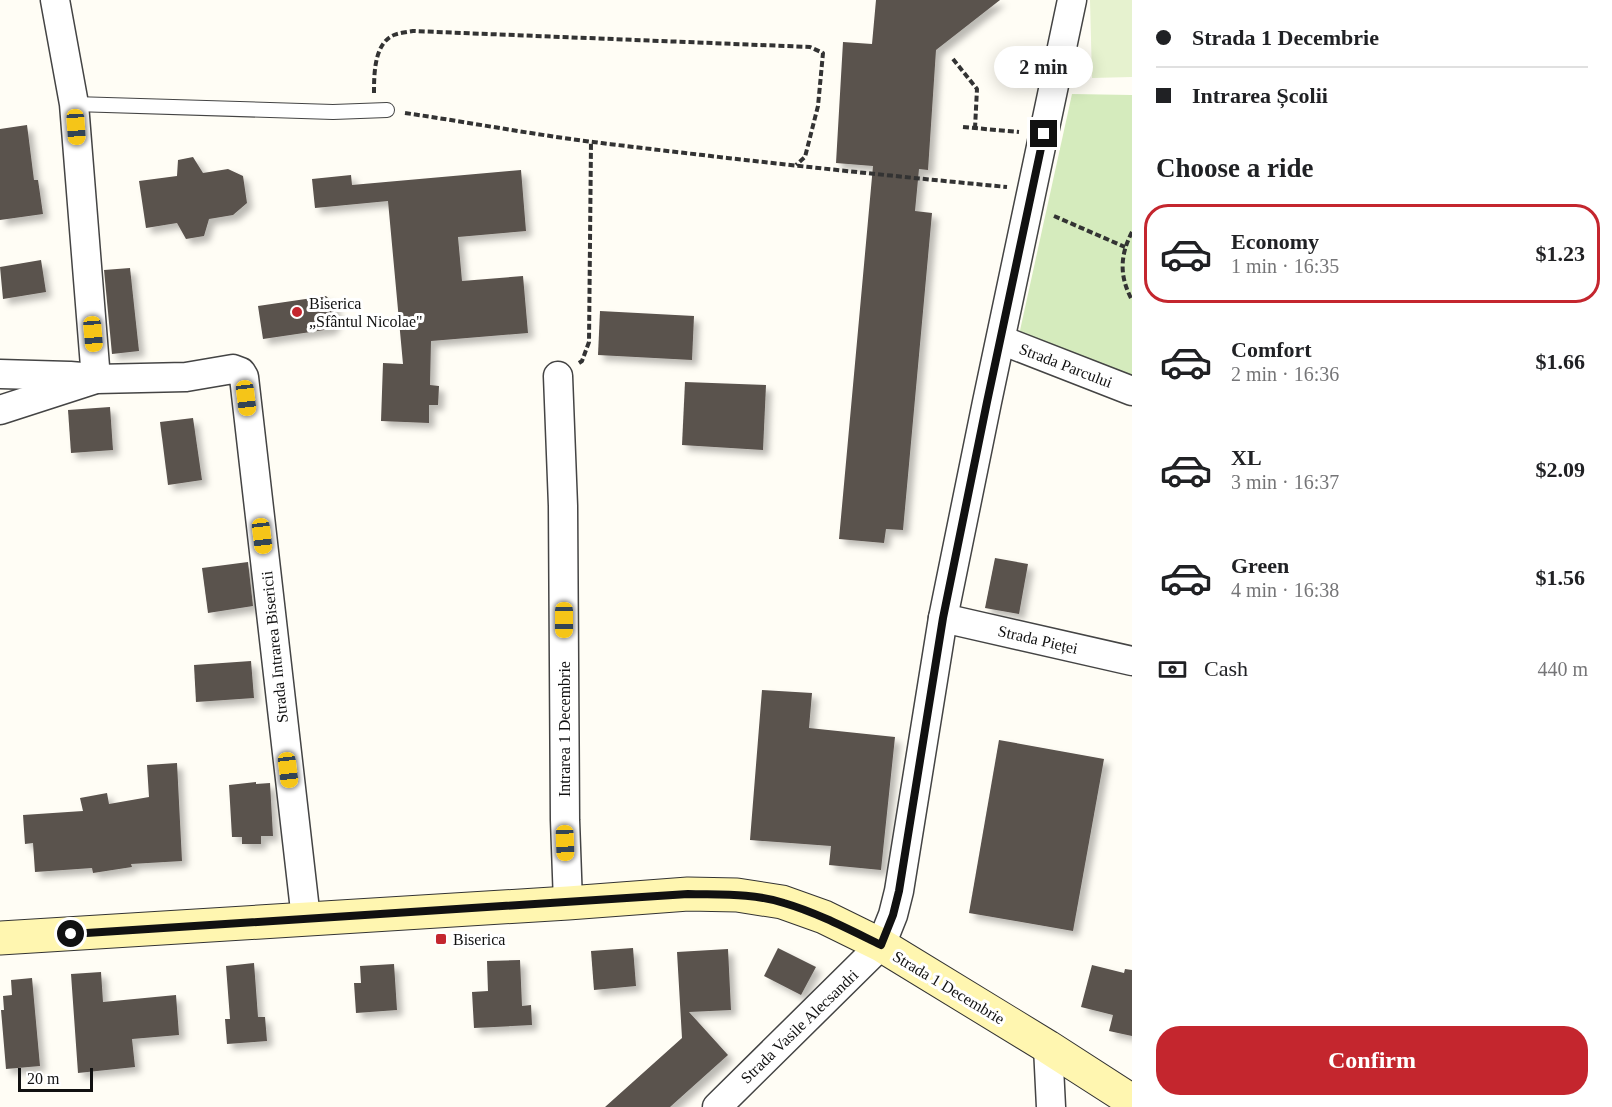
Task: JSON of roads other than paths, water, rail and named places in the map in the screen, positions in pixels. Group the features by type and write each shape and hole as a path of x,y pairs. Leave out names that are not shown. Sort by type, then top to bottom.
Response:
{"main road":[{"name":"Strada 1 Decembrie","path":"0,938 688,894 737,895 782,902 824,918 881,945 1132,1101"}],"street":[{"path":"0,374 70,376 96,380 74,104 55,0"},
{"path":"881,945 893,915 899,891 943,618 1072,0"},
{"name":"Strada Parcului","path":"1001,340 1132,391"},
{"name":"Strada Intrarea Bisericii","path":"0,410 96,380 186,377 233,369 241,372 244,377 306,919"},
{"name":"Intrarea 1 Decembrie","path":"558,376 563,506 565,820 568,903"},
{"name":"Strada Pieței","path":"943,618 1132,661"},
{"name":"Strada Vasile Alecsandri","path":"717,1107 881,945"},
{"path":"1048,1047 1051,1107"}],"lane":[{"path":"74,104 333,112 387,110"}],"place":[{"name":"Biserica „Sfântul Nicolae\"","path":"297,312"},
{"name":"Biserica","path":"441,939"}]}
